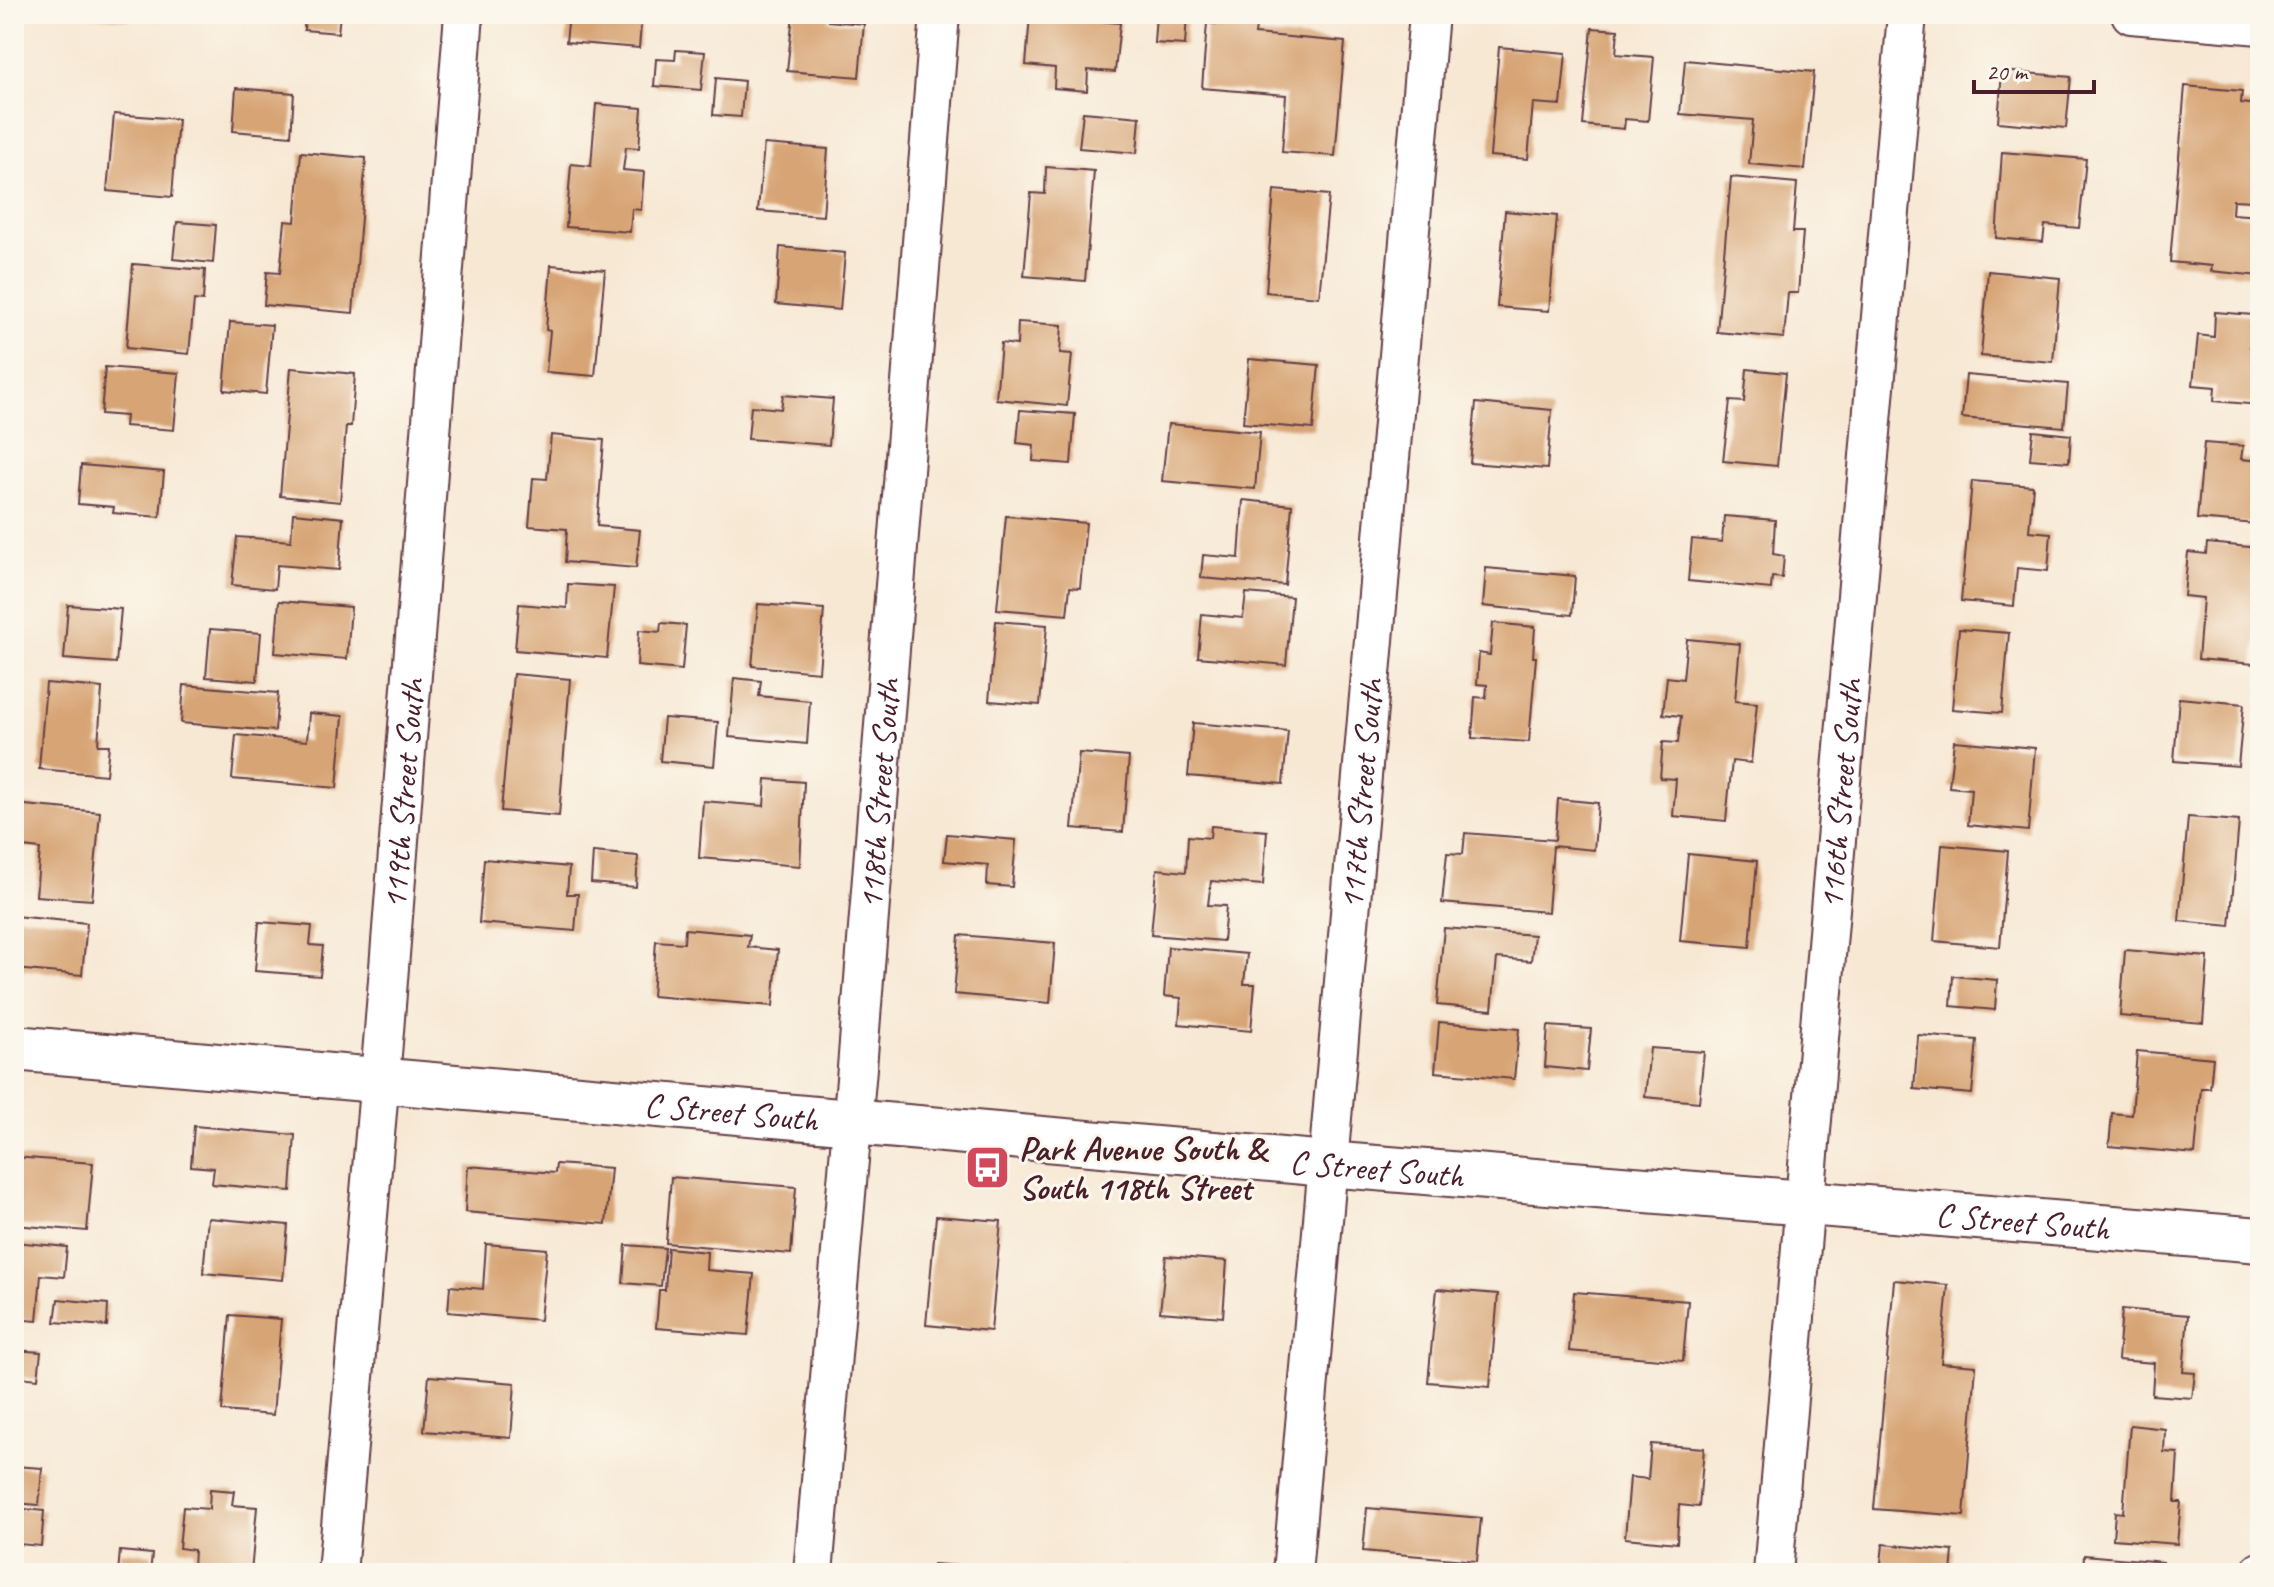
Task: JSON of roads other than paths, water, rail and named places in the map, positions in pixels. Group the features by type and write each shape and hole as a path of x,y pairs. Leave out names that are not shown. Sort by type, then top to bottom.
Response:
{"main road":[{"name":"C Street South","path":"14,1048 1327,1164 2260,1240"}],"street":[{"name":"119th Street South","path":"337,1573 380,1081 464,14"},
{"name":"118th Street South","path":"813,1573 853,1120 940,14"},
{"name":"117th Street South","path":"1292,1573 1429,14"},
{"name":"116th Street South","path":"1773,1573 1907,14"},
{"path":"2131,14 2260,25"}],"place":[{"name":"Park Avenue South & South 118th Street","path":"988,1168"}]}
